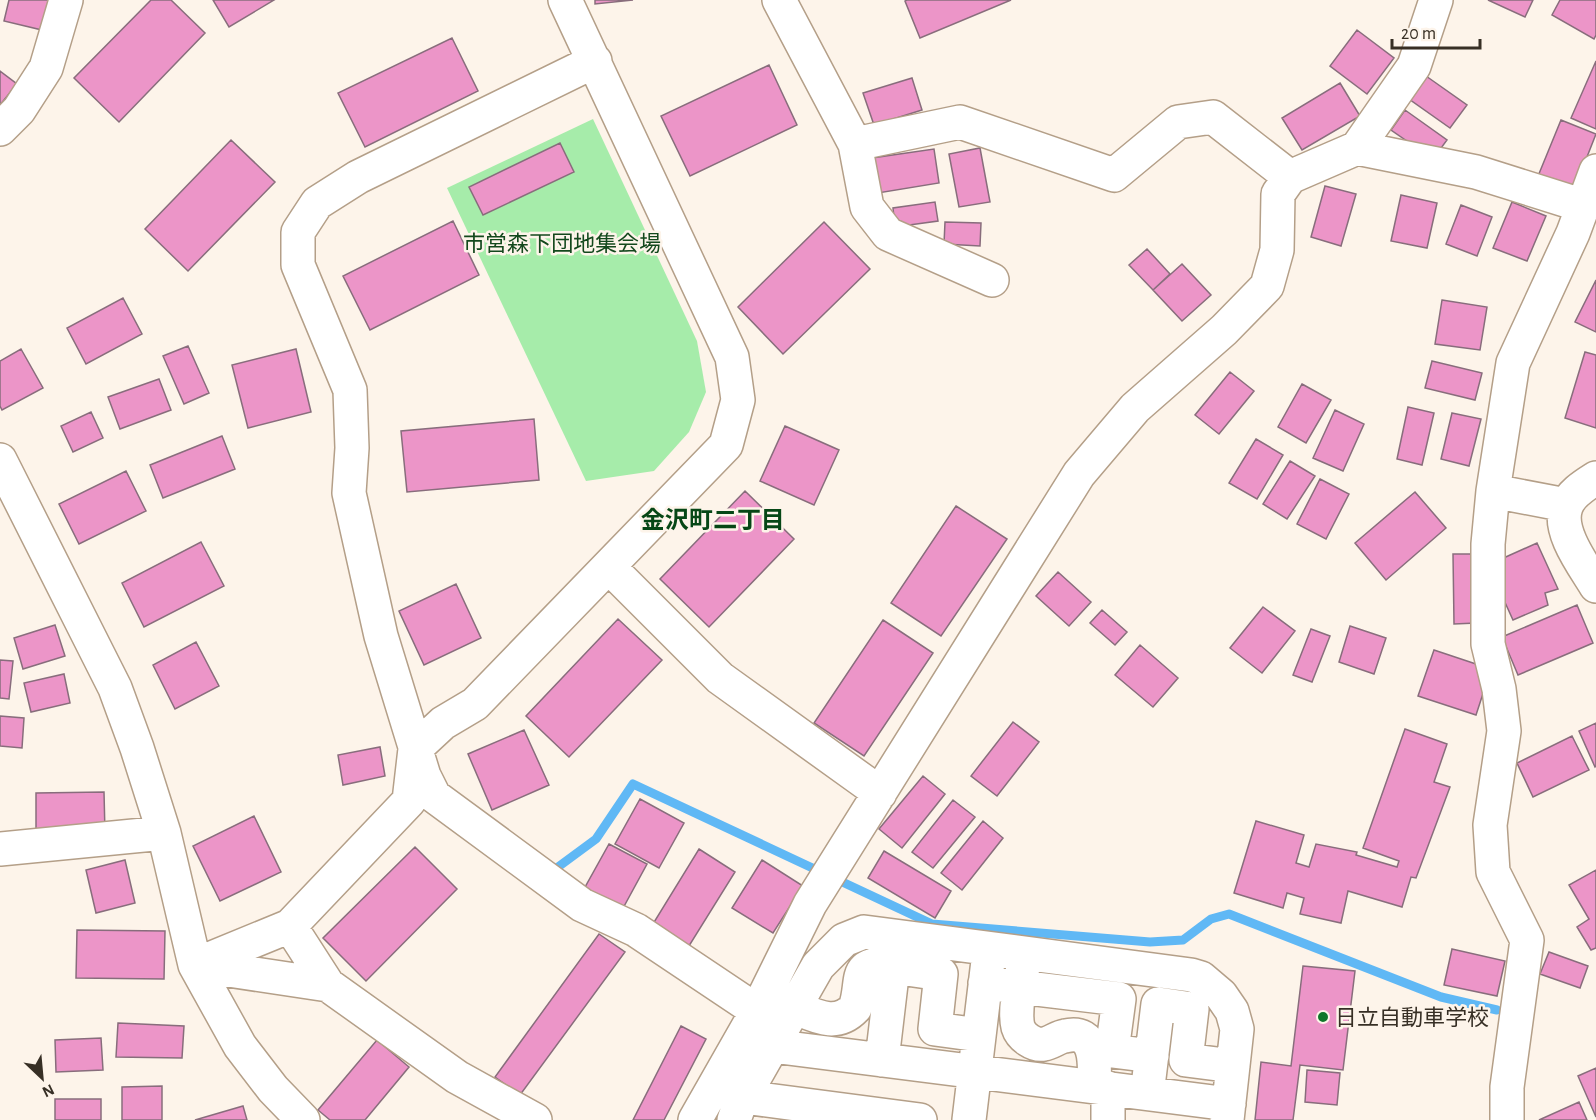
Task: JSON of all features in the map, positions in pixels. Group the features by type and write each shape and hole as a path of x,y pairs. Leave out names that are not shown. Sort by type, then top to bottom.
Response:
{"street":[{"path":"0,129 19,110 46,68 66,0"},
{"path":"195,965 290,926 409,801 415,749 443,723 476,704 726,445 738,400 732,357 565,0"},
{"path":"779,0 855,144 867,207 888,234 992,280"},
{"path":"695,1120 757,1011 810,904 1079,474 1135,408 1224,330 1267,286 1277,250 1278,194 1290,177 1357,148 1414,66 1436,0"},
{"path":"595,61 358,177 316,202 298,231 298,265 350,390 352,448 349,492 381,636 423,776 434,796 582,905 636,930 757,1011"},
{"path":"855,144 960,122 1114,175 1178,122 1213,117 1290,177"},
{"path":"1357,148 1476,172 1584,228"},
{"path":"1507,1120 1507,1087 1527,940 1494,872 1490,825 1504,731 1499,689 1488,644 1488,544 1493,491 1513,363 1584,228 1596,171"},
{"path":"0,459 115,688 164,833 195,965 240,1046 273,1089 303,1120"},
{"path":"1596,477 1579,490 1566,505 1563,519 1570,542 1596,586"},
{"path":"1493,491 1566,505"},
{"path":"609,567 720,678 880,793"},
{"path":"0,849 164,833"},
{"path":"290,926 328,986 457,1077 535,1120"},
{"path":"920,1120 738,1109 818,966 844,940 864,932 894,956 941,974 935,1029 979,1035"},
{"path":"969,1120 989,948"},
{"path":"772,1046 974,1072 1103,1098 1148,1094 1228,1112 1237,1029 1232,1011 1221,995 1201,978 1191,975 989,948 894,956 875,964 863,971 855,1008 840,1019 821,1017 794,1007"},
{"path":"1024,953 1017,1020 1020,1032 1030,1041 1043,1044 1070,1035 1083,1038 1089,1043 1094,1057 1103,1098"},
{"path":"882,1060 894,956"},
{"path":"1086,995 1090,961"},
{"path":"195,965 328,986"},
{"path":"1148,1094 1162,971"},
{"path":"985,983 1119,999 1112,1052 1152,1056"},
{"path":"1158,1004 1192,1009 1186,1060 1233,1066"}],"green space":[{"name":"市営森下団地集会場","path":"593,119 697,341 706,392 689,432 654,471 586,481 447,188"}],"building":[{"path":"9,0 49,0 42,30 4,21"},
{"path":"151,0 171,0 205,33 119,122 74,78"},
{"path":"213,0 274,0 229,27"},
{"path":"595,0 633,0 595,4"},
{"path":"1011,0 920,38 905,1"},
{"path":"1488,0 1533,0 1525,17"},
{"path":"1560,0 1596,0 1594,39 1552,15"},
{"path":"1357,30 1394,58 1367,94 1330,66"},
{"path":"452,38 478,91 365,147 338,93"},
{"path":"1596,61 1596,129 1571,118"},
{"path":"769,65 797,125 690,176 661,116"},
{"path":"0,71 17,84 0,105"},
{"path":"1426,76 1467,105 1450,128 1409,99"},
{"path":"912,78 922,110 874,125 863,93"},
{"path":"1340,83 1360,116 1302,150 1282,118"},
{"path":"1405,110 1447,140 1433,159 1391,130"},
{"path":"1561,120 1596,134 1572,195 1536,181"},
{"path":"231,140 275,182 188,271 145,229"},
{"path":"560,143 574,172 483,215 469,187"},
{"path":"980,148 990,202 959,207 949,154"},
{"path":"934,149 939,183 878,193 872,158"},
{"path":"1325,186 1356,194 1341,246 1311,237"},
{"path":"1401,195 1437,203 1427,248 1391,241"},
{"path":"935,202 938,221 895,227 893,208"},
{"path":"1512,202 1546,216 1527,261 1493,248"},
{"path":"1461,205 1492,217 1477,256 1446,244"},
{"path":"453,221 479,275 370,330 343,276"},
{"path":"824,222 870,269 783,354 738,307"},
{"path":"945,222 981,223 980,246 944,244"},
{"path":"1147,249 1170,274 1153,290 1129,265"},
{"path":"1182,264 1211,295 1182,321 1153,290"},
{"path":"1596,280 1596,332 1575,322"},
{"path":"123,298 142,334 86,364 67,328"},
{"path":"1442,300 1487,307 1480,350 1435,344"},
{"path":"188,346 209,393 184,404 163,356"},
{"path":"21,349 43,388 2,410 0,406 0,361"},
{"path":"296,349 311,412 248,428 232,365"},
{"path":"1585,352 1596,355 1596,428 1565,418"},
{"path":"1432,361 1482,373 1475,400 1425,388"},
{"path":"1230,372 1254,391 1219,434 1195,415"},
{"path":"159,379 171,410 120,429 108,397"},
{"path":"1302,384 1331,400 1306,443 1278,427"},
{"path":"1408,407 1434,413 1422,465 1397,459"},
{"path":"1335,410 1364,424 1343,471 1313,458"},
{"path":"91,412 103,438 73,452 61,426"},
{"path":"1452,413 1481,419 1469,466 1441,459"},
{"path":"534,419 539,480 407,492 401,431"},
{"path":"785,426 839,450 814,505 760,481"},
{"path":"222,436 235,469 163,498 150,465"},
{"path":"1256,439 1283,455 1257,499 1229,483"},
{"path":"1290,461 1315,476 1287,519 1263,504"},
{"path":"126,471 146,511 79,544 59,504"},
{"path":"1320,479 1349,494 1326,539 1297,524"},
{"path":"745,491 794,539 709,627 660,579"},
{"path":"1415,492 1446,528 1386,580 1355,543"},
{"path":"956,506 1007,539 941,636 891,603"},
{"path":"201,542 224,586 144,627 122,583"},
{"path":"1537,543 1558,589 1545,593 1548,605 1513,620 1488,565"},
{"path":"1453,554 1474,554 1476,623 1454,624"},
{"path":"1058,572 1091,602 1069,626 1036,596"},
{"path":"456,584 481,638 424,665 399,611"},
{"path":"1577,605 1593,643 1518,675 1502,637"},
{"path":"1263,607 1295,631 1262,673 1230,648"},
{"path":"1102,610 1127,632 1115,645 1090,623"},
{"path":"618,619 662,660 569,757 526,716"},
{"path":"883,620 933,653 864,756 814,723"},
{"path":"55,625 65,656 23,669 14,638"},
{"path":"1350,626 1386,638 1374,674 1339,662"},
{"path":"1311,629 1330,636 1312,682 1293,675"},
{"path":"196,642 219,686 175,709 153,665"},
{"path":"1140,645 1178,678 1153,707 1115,675"},
{"path":"1434,650 1491,669 1476,715 1418,696"},
{"path":"0,660 13,661 9,699 0,698"},
{"path":"64,674 70,703 31,712 24,683"},
{"path":"0,716 24,718 22,748 0,746"},
{"path":"1013,722 1039,742 997,796 971,776"},
{"path":"1596,723 1596,766 1595,767 1579,731"},
{"path":"1405,729 1447,744 1434,782 1450,787 1416,878 1411,877 1402,907 1348,891 1341,923 1300,914 1304,898 1287,893 1283,908 1234,893 1256,821 1304,835 1296,863 1309,867 1316,844 1357,852 1356,855 1397,867 1399,861 1363,848"},
{"path":"524,730 549,785 492,810 468,754"},
{"path":"1572,736 1589,770 1533,797 1517,763"},
{"path":"380,747 385,776 343,785 338,755"},
{"path":"923,776 945,794 902,848 879,829"},
{"path":"104,792 105,833 36,835 36,793"},
{"path":"640,799 684,823 659,868 615,844"},
{"path":"953,800 975,817 933,868 912,852"},
{"path":"254,816 281,872 220,901 193,846"},
{"path":"983,821 1003,838 962,890 941,873"},
{"path":"609,844 647,864 622,910 584,889"},
{"path":"415,847 457,889 366,981 323,938"},
{"path":"699,849 735,872 684,954 648,932"},
{"path":"884,851 951,891 935,918 868,878"},
{"path":"125,860 135,903 96,913 86,870"},
{"path":"762,860 803,886 773,933 732,908"},
{"path":"1596,870 1596,948 1591,950 1577,927 1589,919 1569,885"},
{"path":"77,930 165,931 164,979 76,978"},
{"path":"599,934 625,952 520,1095 495,1077"},
{"path":"1452,949 1505,961 1497,996 1444,985"},
{"path":"1549,952 1588,966 1580,988 1540,974"},
{"name":"日立自動車学校","path":"1303,966 1355,971 1343,1070 1300,1065 1293,1120 1255,1120 1261,1062 1291,1066"},
{"path":"118,1023 184,1026 182,1058 116,1057"},
{"path":"681,1026 706,1039 664,1120 633,1120"},
{"path":"101,1038 103,1070 56,1072 55,1040"},
{"path":"377,1040 409,1067 365,1120 330,1120 318,1110"},
{"path":"1596,1068 1596,1117 1578,1076"},
{"path":"1307,1070 1340,1073 1337,1105 1305,1102"},
{"path":"162,1086 162,1120 122,1120 122,1087"},
{"path":"55,1099 101,1099 101,1120 55,1120"},
{"path":"1579,1102 1587,1120 1539,1120"},
{"path":"243,1106 247,1120 195,1120"}],"waterway":[{"path":"558,867 596,839 633,784 932,924 1150,942 1183,940 1211,919 1229,914 1441,997 1497,1010"}],"place":[{"name":"日立自動車学校","path":"1323,1017"}],"district":[{"name":"金沢町二丁目","path":"713,520"}]}
